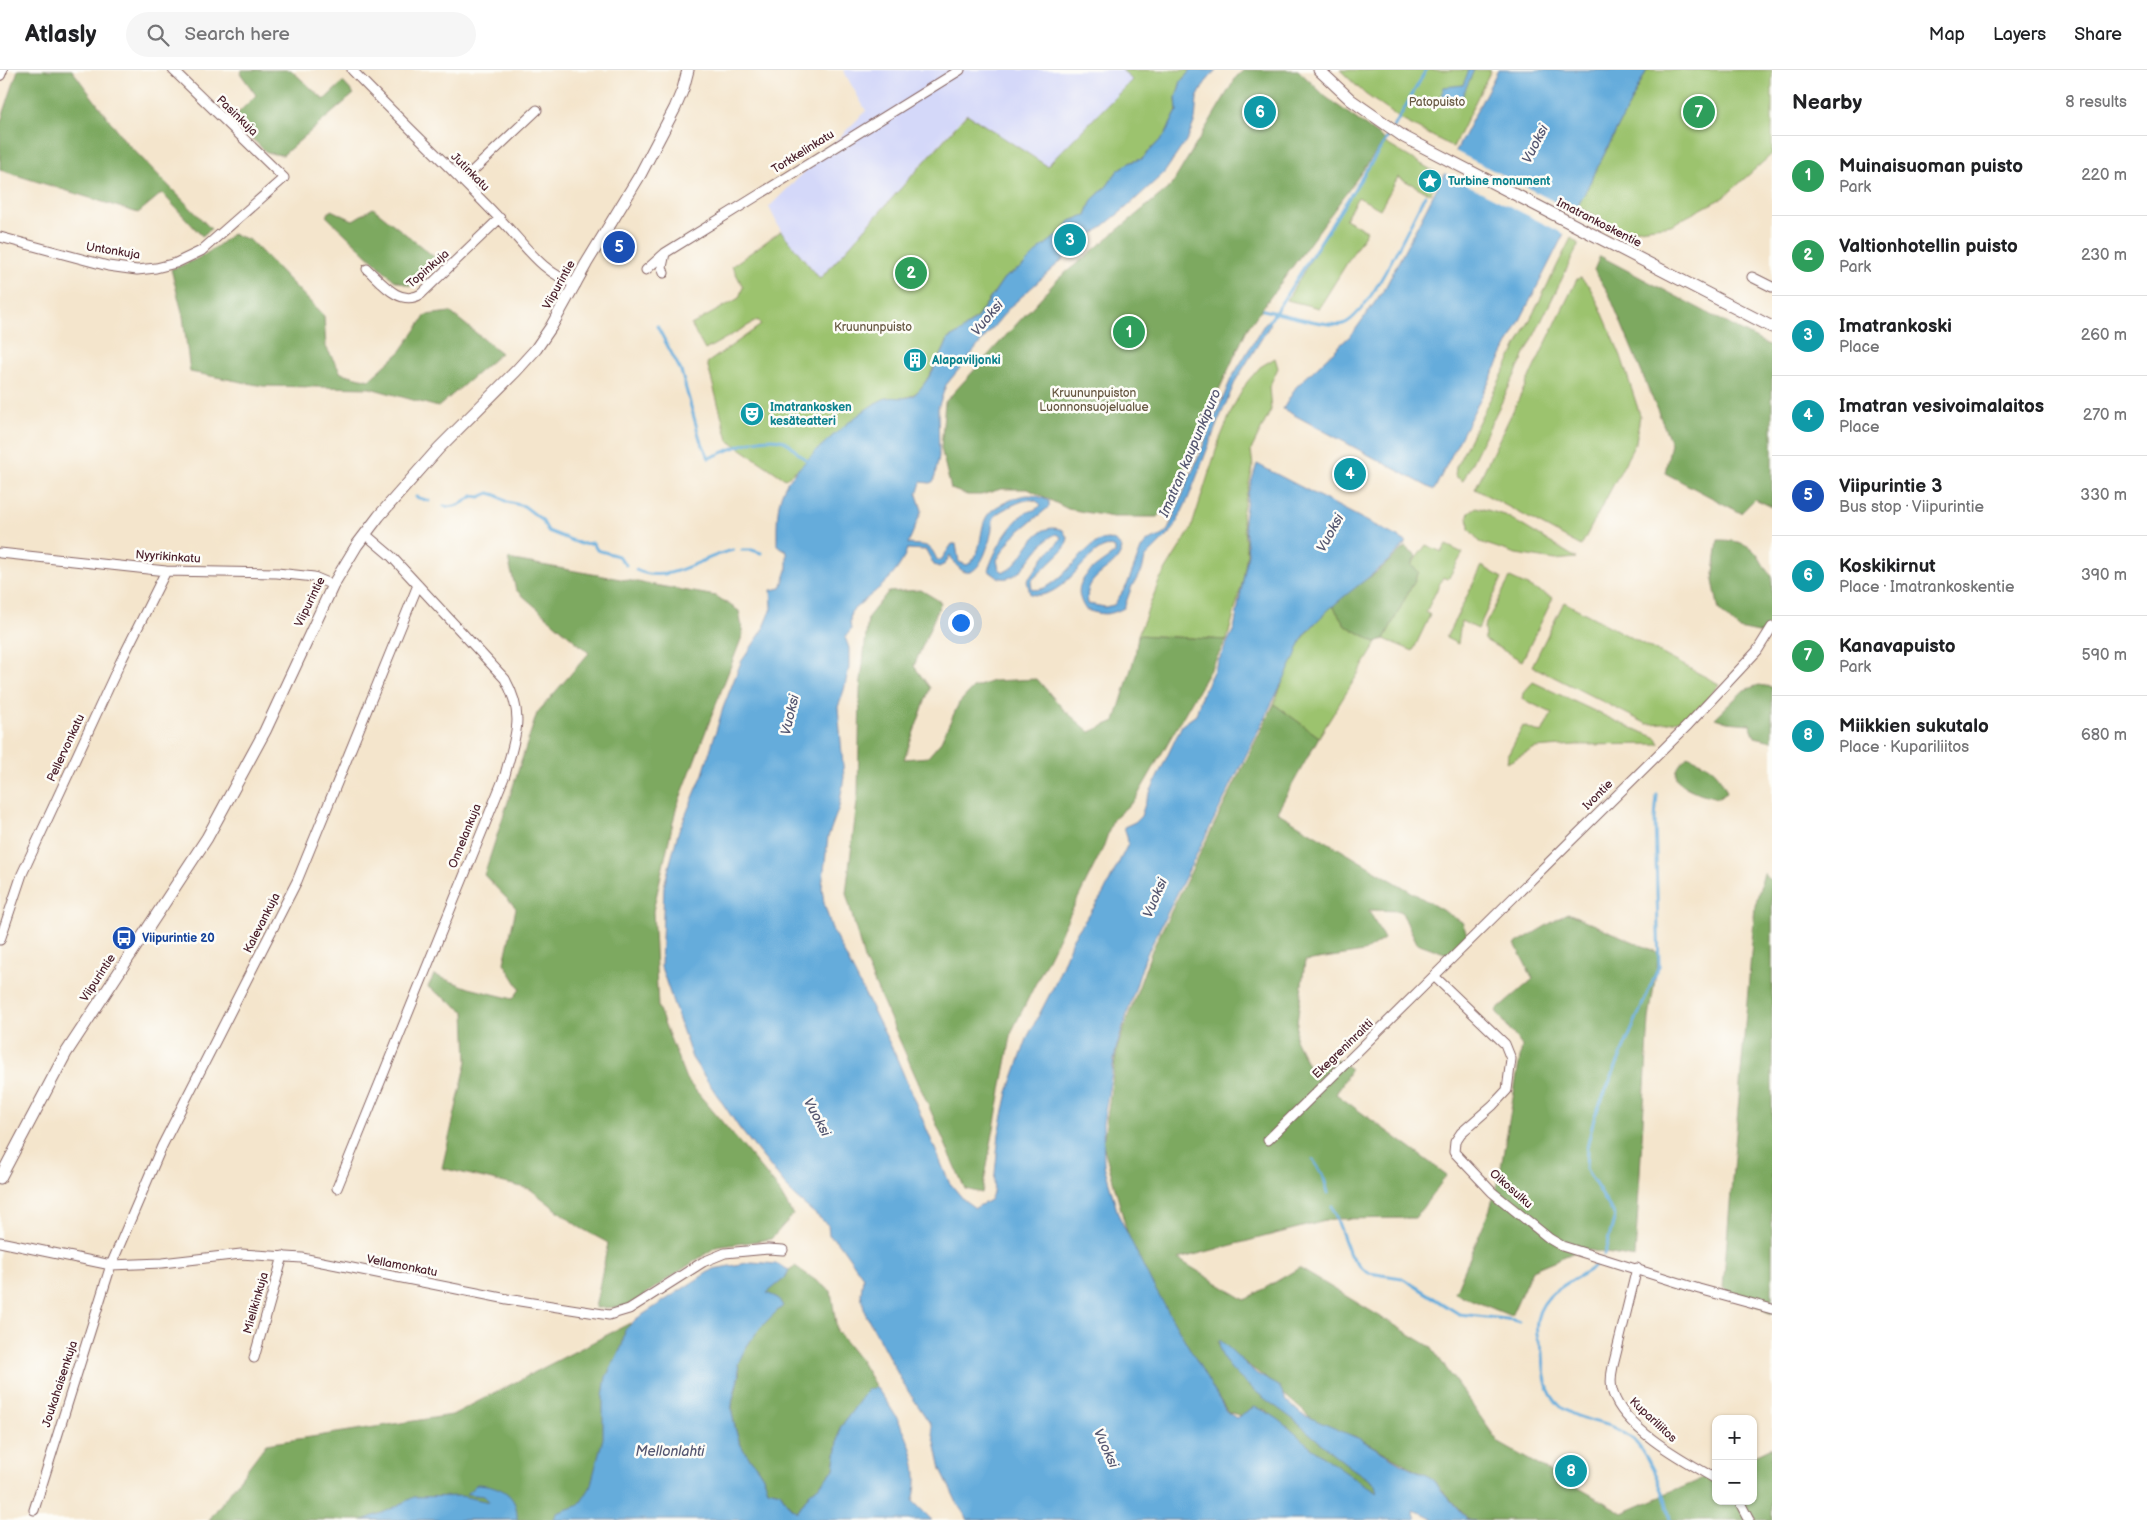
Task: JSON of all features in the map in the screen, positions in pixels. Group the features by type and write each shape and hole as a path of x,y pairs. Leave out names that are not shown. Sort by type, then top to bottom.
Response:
{"main road":[{"name":"Viipurintie","path":"0,1178 66,1053 207,838 265,730 333,585 365,534 439,448 536,348 551,327 640,175 675,108 688,70"},
{"name":"Imatrankoskentie","path":"1319,70 1351,100 1398,133 1772,327"}],"street":[{"path":"0,74 2,70"},
{"name":"Pasinkuja","path":"173,70 284,178"},
{"name":"Jutinkatu","path":"352,70 500,218 537,260 558,277 576,284"},
{"name":"Torkkelinkatu","path":"646,270 665,253 955,71"},
{"path":"462,181 537,110"},
{"name":"Untonkuja","path":"0,237 108,266 137,270 156,268 176,263 200,251 284,178"},
{"name":"Topinkuja","path":"367,269 397,296 414,299 500,218"},
{"path":"664,273 662,266 665,253"},
{"path":"1752,277 1772,287"},
{"name":"Onnelankuja","path":"337,1188 505,774 517,730 518,713 514,696 505,679 379,545 365,534"},
{"name":"Nyyrikinkatu","path":"0,553 166,571 277,573 314,577 333,585"},
{"name":"Pellervonkatu","path":"0,940 22,874 112,680 166,571"},
{"name":"Kalevankuja","path":"111,1265 162,1146 297,880 418,586"},
{"name":"Ivontie","path":"1435,976 1694,718 1757,651 1772,627"},
{"name":"Ekegreninraitti","path":"1268,1140 1435,976"},
{"name":"Oikosulku","path":"1435,976 1505,1044 1511,1059 1507,1090 1461,1133 1455,1142 1454,1152 1492,1192 1550,1239 1574,1251 1772,1309"},
{"name":"Vellamonkatu","path":"0,1242 111,1265 162,1263 241,1254 302,1258 507,1299 609,1315 630,1309 703,1262 725,1253 768,1249 783,1250"},
{"name":"Mielikinkuja","path":"254,1358 283,1256"},
{"name":"Joukahaisenkuja","path":"34,1510 111,1265"},
{"name":"Kupariliitos","path":"1637,1268 1613,1366 1611,1385 1613,1394 1624,1412 1659,1444 1681,1460 1712,1477"},
{"path":"1741,1505 1749,1520"}],"shaded area":[{"path":"843,70 1122,70 1132,80 1047,166 966,114 820,279 781,231 769,207 866,111"}],"green space":[{"path":"18,70 72,70 125,141 211,229 202,236 162,193 138,213 0,170 0,124"},
{"path":"242,70 291,70 324,100 343,82 354,94 283,155 267,153 232,119 256,95 240,73"},
{"name":"Kruununpuisto","path":"1122,70 1191,70 1181,81 1176,98 1177,111 1165,135 1142,159 1131,162 1118,170 1107,186 1092,200 1086,215 1070,221 1063,231 1041,248 1022,267 1004,278 977,317 959,333 948,339 929,376 918,391 909,397 902,398 808,461 785,479 728,440 707,363 761,325 758,320 705,350 691,325 739,298 743,287 732,266 781,231 820,279 967,114 1047,166 1132,80"},
{"name":"Kruununpuiston Luonnonsuojelualue","path":"1244,70 1298,70 1326,97 1385,140 1247,329 1170,502 1158,517 1113,517 1068,509 1028,489 1001,489 981,495 967,495 951,489 941,448 945,402 1058,279 1171,186 1237,76"},
{"name":"Patopuisto","path":"1340,70 1491,70 1453,147 1402,120 1365,94"},
{"path":"1647,70 1772,70 1772,154 1724,197 1671,225 1623,231 1578,206"},
{"path":"1385,143 1440,175 1430,194 1398,177 1380,209 1358,197 1345,219 1367,231 1319,308 1287,300 1339,212"},
{"path":"373,208 438,260 410,286 394,280 326,216 331,210 353,220"},
{"path":"232,234 250,240 324,316 326,347 341,373 369,380 401,351 426,315 450,312 501,353 438,407 370,388 263,386 190,372 183,316 171,269 203,255 218,246"},
{"path":"1571,238 1579,244 1463,481 1455,476 1456,467"},
{"path":"1600,256 1772,347 1772,507 1755,499 1741,513 1665,473 1671,443 1609,294 1594,270"},
{"path":"1581,278 1589,286 1600,307 1621,356 1640,415 1636,442 1581,546 1475,489 1577,279"},
{"path":"1275,358 1278,368 1269,387 1271,410 1251,450 1253,467 1242,514 1247,553 1243,580 1227,640 1138,635 1160,579 1191,529 1219,441 1234,405 1247,382 1260,367"},
{"path":"1476,507 1505,515 1576,558 1555,560 1516,554 1480,542 1469,529 1468,514"},
{"path":"1718,540 1735,541 1750,548 1772,576 1772,618 1763,634 1739,629 1719,610 1713,581"},
{"path":"1426,545 1442,552 1446,545 1463,553 1448,579 1443,577 1426,612 1430,615 1413,651 1384,639 1419,572 1411,565"},
{"path":"1405,547 1416,556 1411,565 1419,572 1384,639 1377,643 1345,625 1331,603 1377,572"},
{"path":"508,559 716,596 739,611 743,634 676,809 653,911 658,1007 686,1079 776,1186 793,1215 771,1239 716,1247 626,1307 595,1308 608,1243 579,1227 530,1189 442,1168 467,1061 465,1012 428,987 434,975 469,988 513,999 520,989 504,963 516,908 484,875 537,713 589,653 516,590"},
{"path":"1482,566 1502,578 1478,629 1461,621 1458,644 1446,638"},
{"path":"1510,578 1553,598 1522,661 1485,640 1484,627"},
{"path":"921,590 941,602 914,666 930,688 904,759 928,757 940,743 959,703 973,688 993,681 1037,679 1064,710 1090,732 1115,721 1135,656 1138,635 1227,640 1135,800 1113,819 1103,848 1012,1031 982,1193 965,1189 864,959 846,893 858,794 860,690 868,617 888,592"},
{"path":"1564,602 1719,684 1704,703 1689,715 1672,722 1647,724 1532,666"},
{"path":"1331,603 1345,625 1377,643 1319,737 1274,704 1296,647"},
{"path":"1533,682 1622,724 1657,738 1660,744 1575,745 1535,748 1507,763 1508,755 1523,726 1542,733 1552,713 1522,699 1523,693"},
{"path":"1759,685 1772,687 1772,741 1755,737 1750,724 1727,722 1715,718 1744,690"},
{"path":"1274,704 1319,737 1277,812 1462,922 1467,934 1447,954 1417,943 1401,911 1369,910 1384,939 1364,952 1305,961 1295,1039 1311,1071 1336,1059 1351,1069 1336,1094 1447,1175 1415,1218 1333,1219 1178,1259 1245,1300 1299,1268 1431,1347 1499,1443 1623,1513 1712,1475 1712,1505 1757,1505 1757,1454 1772,1447 1772,1520 1469,1520 1431,1478 1354,1436 1341,1434 1320,1426 1268,1380 1218,1342 1226,1356 1389,1491 1388,1499 1352,1481 1264,1409 1245,1417 1228,1412 1188,1352 1150,1284 1129,1239 1103,1144 1117,1048 1152,950"},
{"path":"1688,756 1712,769 1720,778 1727,792 1717,798 1699,793 1683,785 1678,780 1676,773 1679,765"},
{"path":"1764,873 1772,883 1772,1314 1723,1288 1755,906"},
{"path":"1568,913 1659,953 1649,1019 1635,1258 1582,1249 1532,1270 1511,1316 1455,1293 1490,1209 1500,1173 1522,1046 1496,1011 1533,979 1515,944"},
{"path":"795,1266 831,1291 837,1331 860,1360 876,1387 867,1391 840,1428 834,1469 809,1494 797,1512 790,1507 780,1492 768,1489 762,1475 743,1449 736,1432 732,1413 739,1376 738,1364 746,1347 756,1332 783,1306 766,1293 785,1278 789,1270"},
{"path":"630,1323 602,1483 565,1520 209,1520 266,1444 452,1415"}],"water":[{"name":"Vuoksi","path":"1191,70 1216,70 1205,83 1197,98 1195,120 1188,138 1164,173 1127,207 1072,251 1009,308 946,385 938,408 939,456 934,481 930,483 921,482 917,495 922,510 908,544 926,546 932,550 937,560 941,560 952,544 956,544 959,562 967,565 976,555 984,522 993,510 1022,496 1040,497 1049,501 1049,507 1012,537 997,560 999,569 1004,572 1012,567 1030,543 1043,530 1052,528 1063,530 1068,539 1064,549 1031,581 1032,589 1044,588 1056,581 1090,547 1101,540 1112,540 1122,548 1119,556 1090,585 1088,604 1105,607 1114,605 1127,585 1141,549 1146,542 1161,536 1168,530 1231,379 1265,323 1271,319 1270,325 1236,380 1188,499 1173,530 1145,558 1142,571 1132,586 1124,608 1105,614 1086,610 1079,591 1085,577 1091,570 1115,553 1115,548 1106,547 1097,551 1067,581 1055,590 1043,595 1030,594 1027,581 1061,537 1057,534 1048,538 1025,566 1008,578 999,577 988,570 997,548 1015,522 1023,514 1041,505 1034,500 1029,500 1011,506 996,515 985,553 976,568 970,572 964,572 957,566 950,555 945,564 939,567 934,565 926,550 907,549 903,560 891,577 851,612 851,630 845,637 849,648 849,668 838,707 844,777 839,807 828,837 822,887 824,903 832,929 895,1054 949,1182 964,1200 975,1208 990,1200 993,1193 999,1134 1008,1092 1028,1036 1055,984 1073,938 1103,894 1128,844 1124,827 1135,822 1141,816 1146,801 1182,725 1196,715 1202,694 1234,629 1248,553 1244,520 1248,493 1257,464 1407,542 1395,555 1329,610 1303,637 1294,659 1145,958 1116,1049 1103,1123 1104,1165 1118,1214 1151,1282 1226,1411 1236,1418 1254,1407 1263,1410 1284,1424 1327,1459 1378,1493 1376,1485 1349,1466 1235,1374 1220,1351 1220,1340 1257,1374 1279,1386 1287,1401 1301,1414 1360,1439 1402,1464 1429,1476 1467,1519 1475,1520 1436,1520 1413,1510 1416,1520 968,1520 958,1505 941,1469 931,1425 904,1385 865,1313 861,1294 863,1277 839,1243 829,1235 828,1225 794,1196 740,1129 692,1058 661,967 664,886 678,833 703,774 723,708 741,662 763,630 772,608 771,590 781,588 787,570 787,551 777,545 778,509 784,488 814,453 862,412 886,398 909,397 917,392 933,370 948,339 959,333 977,318 1004,278 1022,267 1041,248 1063,231 1070,221 1086,215 1092,200 1107,186 1118,170 1131,162 1142,159 1165,135 1177,111 1176,98 1181,81"},
{"path":"1469,70 1474,70 1461,99 1446,101 1442,94 1444,87 1463,85"},
{"name":"Vuoksi","path":"1498,70 1647,70 1434,490 1283,409 1296,387 1353,333 1385,288"},
{"name":"Mellonlahti","path":"752,1262 777,1264 789,1270 785,1278 767,1293 778,1298 783,1306 757,1332 746,1347 738,1364 739,1370 732,1407 734,1424 740,1443 762,1475 768,1489 780,1492 790,1507 797,1512 809,1494 834,1469 840,1428 867,1390 876,1387 894,1413 913,1455 916,1470 916,1486 913,1501 932,1520 553,1520 557,1513 579,1505 590,1488 603,1438 603,1396 606,1377 622,1346 625,1330 636,1319 713,1269"},
{"path":"477,1484 500,1489 506,1493 515,1504 517,1520 363,1520 387,1511 414,1497 461,1496 490,1502 484,1496 466,1494"}],"pier":[{"path":"1453,150 1577,213 1566,235 1442,172"}],"waterway":[{"name":"Imatran kaupunkipuro","path":"1394,127 1426,70"},
{"name":"Imatran kaupunkipuro","path":"1269,322 1391,132"},
{"path":"1263,310 1337,325 1343,324 1353,317 1377,287 1425,195"},
{"path":"657,326 681,371 700,439 709,458 756,441 775,439 786,442 811,463"},
{"path":"444,506 456,506 473,496 480,497 489,493 496,495 507,502 524,506 542,520 548,531 581,544 593,543 597,550 618,556 626,565"},
{"path":"416,497 429,501"},
{"path":"636,570 648,574 673,572 733,550"},
{"path":"742,550 752,550 761,553"},
{"path":"1604,1255 1615,1216 1586,1169 1587,1148 1594,1118 1659,966 1655,819 1657,795"},
{"path":"1313,1160 1323,1175 1328,1193"},
{"path":"1332,1206 1350,1255 1361,1268 1369,1273 1402,1278 1459,1314 1519,1322"},
{"path":"1599,1263 1555,1292 1545,1302 1540,1311 1537,1333 1543,1351 1546,1381 1551,1394 1565,1410 1612,1427 1635,1441 1648,1460 1658,1480 1670,1520"}],"place":[{"name":"Koskikirnut","path":"1260,112"},
{"name":"Kanavapuisto","path":"1699,112"},
{"name":"Turbine monument","path":"1430,181"},
{"name":"Imatrankoski","path":"1070,240"},
{"name":"Viipurintie 3","path":"619,247"},
{"name":"Valtionhotellin puisto","path":"911,273"},
{"name":"Muinaisuoman puisto","path":"1129,332"},
{"name":"Alapaviljonki","path":"915,360"},
{"name":"Imatrankosken kesäteatteri","path":"752,414"},
{"name":"Imatran vesivoimalaitos","path":"1350,474"},
{"name":"Viipurintie 20","path":"124,938"},
{"name":"Miikkien sukutalo","path":"1571,1471"}]}
